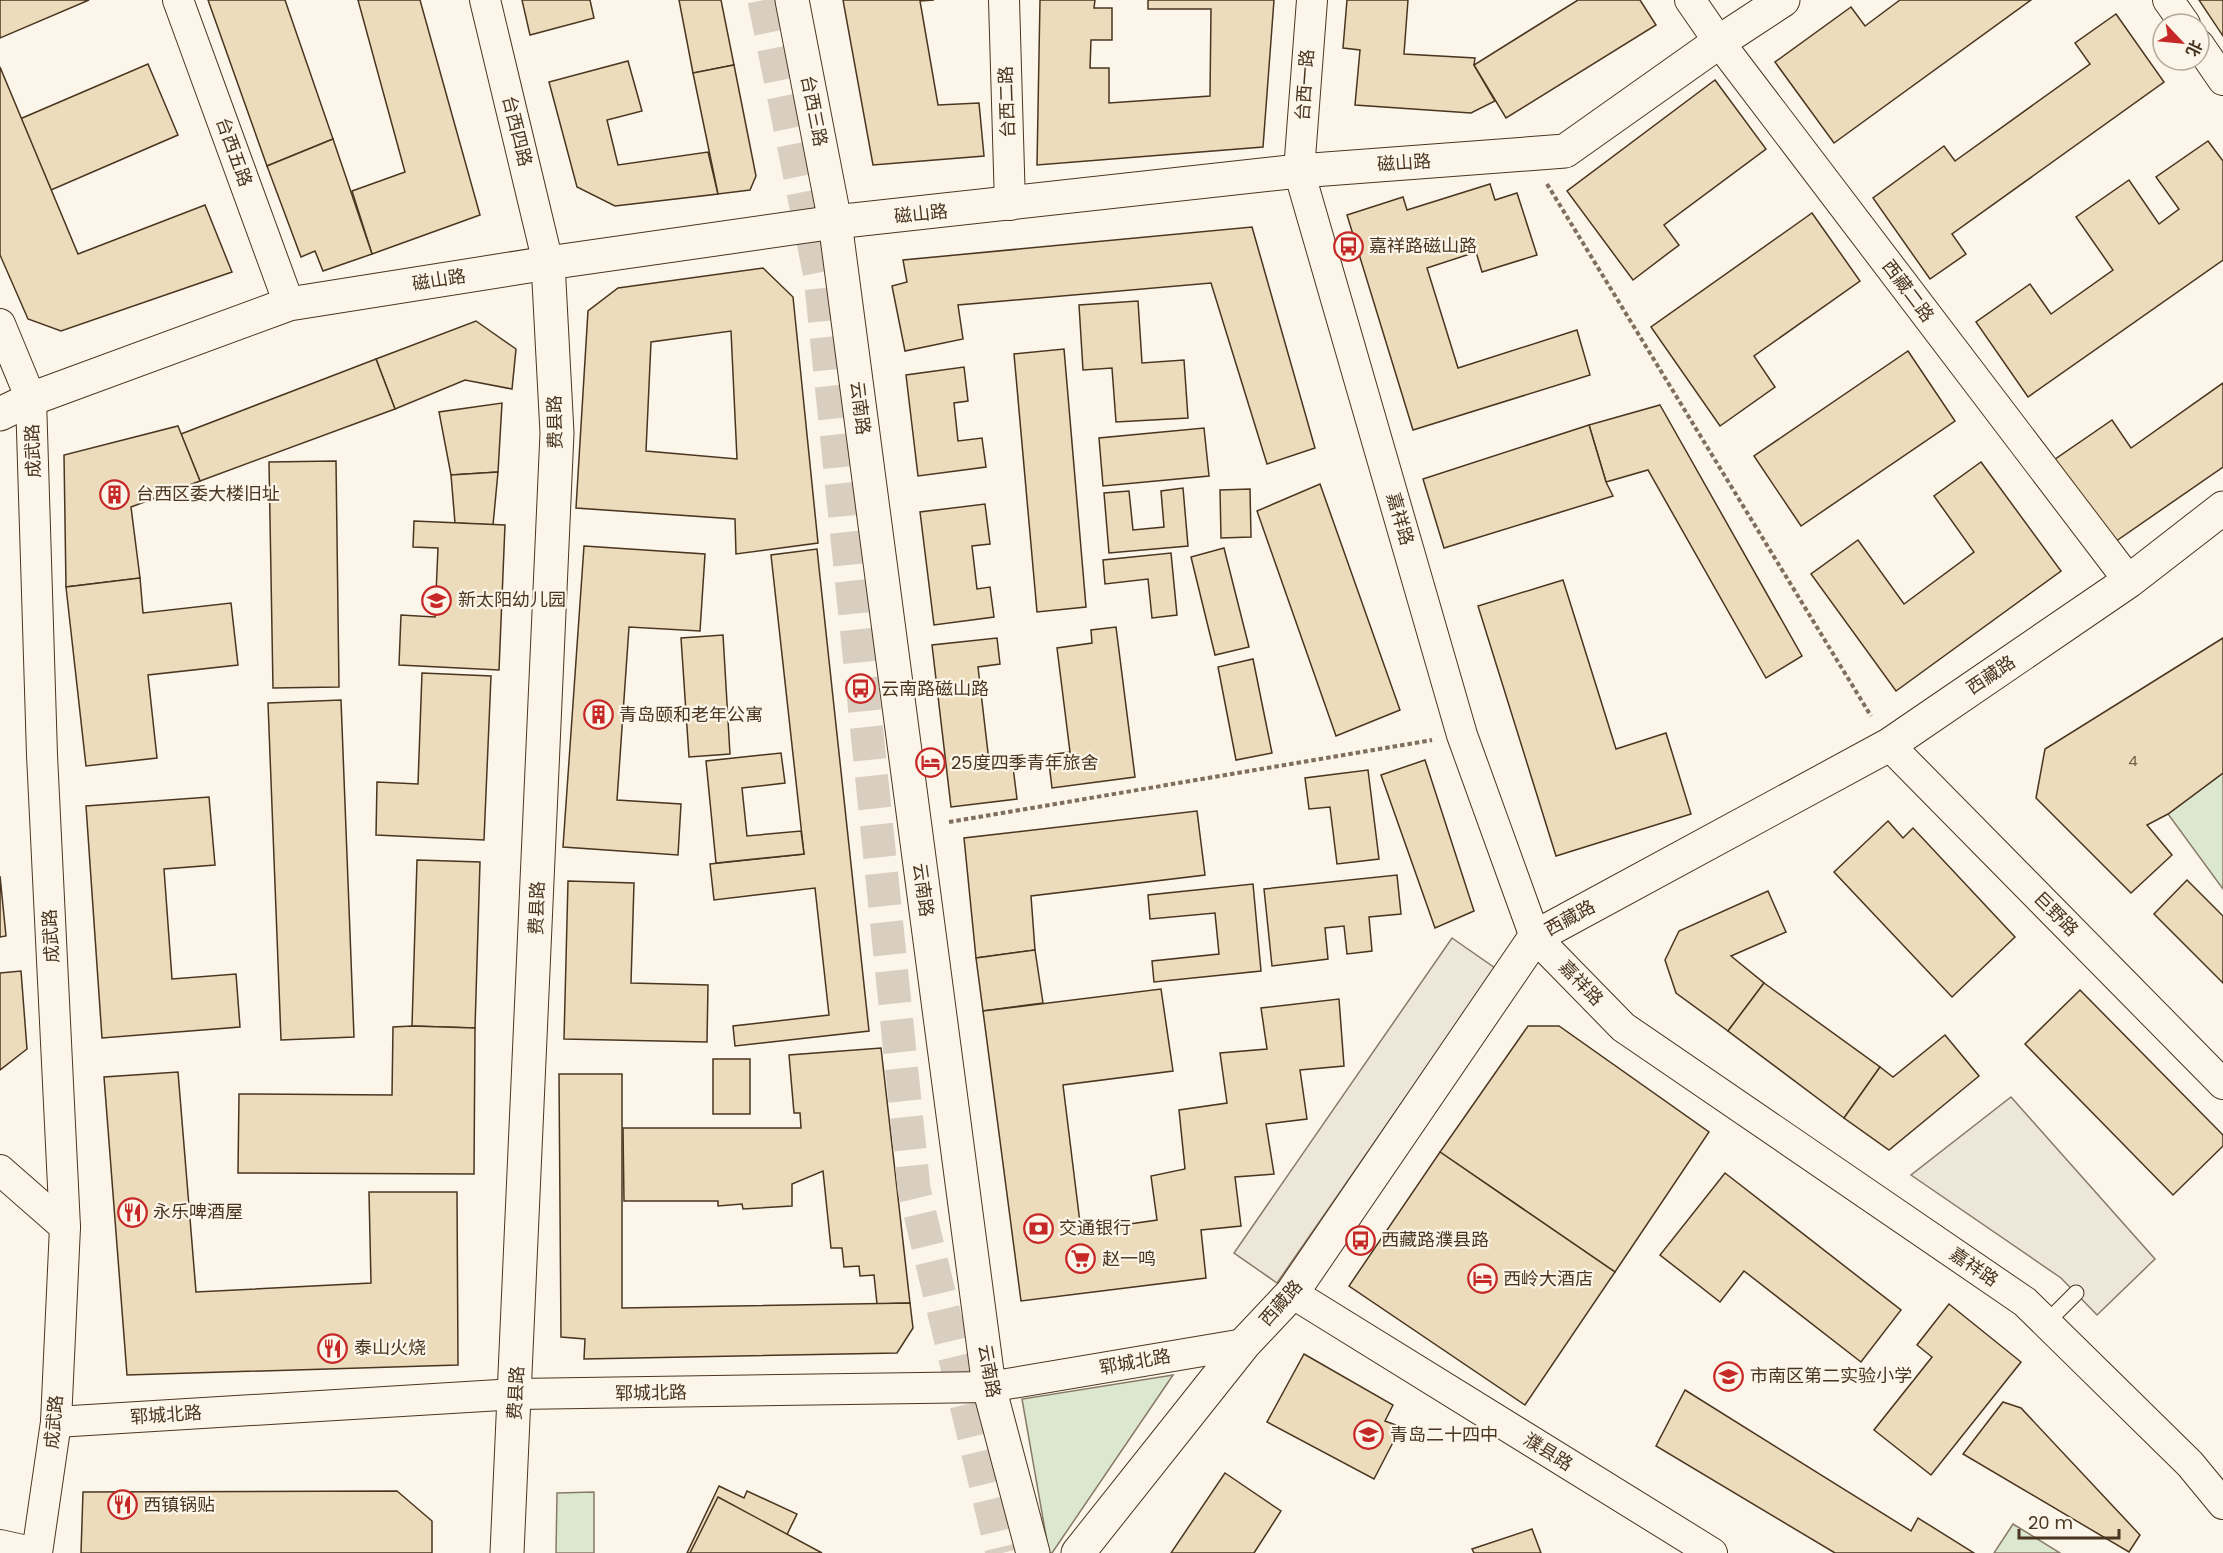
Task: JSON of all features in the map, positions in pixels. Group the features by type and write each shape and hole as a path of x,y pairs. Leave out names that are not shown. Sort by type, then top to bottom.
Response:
{"street":[{"name":"台西五路","path":"178,0 289,304"},
{"name":"台西四路","path":"485,0 548,262"},
{"name":"台西三路","path":"792,0 836,222"},
{"name":"台西二路","path":"1004,0 1010,205"},
{"name":"台西一路","path":"1299,171 1312,0"},
{"name":"西藏二路","path":"1690,0 1719,42 2129,581"},
{"name":"磁山路","path":"0,414 31,399 289,304 548,262 836,222 1010,205 1299,171 1565,151 1719,42 1783,0"},
{"path":"2211,62 2223,80"},
{"name":"嘉祥路","path":"1299,171 1462,735 1535,937 1623,1027 2025,1302 2190,1464 2223,1504"},
{"name":"云南路","path":"836,222 989,1387 1033,1553"},
{"name":"费县路","path":"507,1553 516,1394 557,433 548,262"},
{"name":"成武路","path":"0,324 31,399 43,767 65,1227 56,1422 37,1553"},
{"name":"西藏路","path":"1078,1553 1244,1344 1292,1293 1535,937 1889,745 2129,581 2223,508"},
{"name":"巨野路","path":"1889,745 2223,1084"},
{"path":"0,1170 65,1227"},
{"name":"濮县路","path":"1292,1293 1712,1553"},
{"name":"郓城北路","path":"56,1422 516,1394 989,1387 1244,1344"},
{"path":"0,1545 37,1553"}],"lane":[{"path":"2046,1323 2076,1293"}],"path":[{"path":"1528,154 1889,745"},
{"path":"915,828 1462,735"}],"green space":[{"path":"2223,773 2223,889 2168,814"},
{"path":"1173,1375 1052,1553 1049,1553 1022,1399"},
{"path":"594,1492 594,1553 556,1553 557,1493"},
{"path":"2013,1524 2060,1553 1994,1553"}],"shaded area":[{"path":"1452,938 1495,968 1277,1283 1234,1253"},
{"path":"2011,1097 2155,1259 2097,1315 2061,1278 1911,1175"}],"building":[{"path":"0,0 89,0 0,38"},
{"path":"208,0 285,0 333,139 267,166"},
{"path":"358,0 420,0 480,215 372,254 352,191 405,172"},
{"path":"522,0 590,0 594,18 530,35"},
{"path":"679,0 721,0 734,65 693,73"},
{"path":"843,0 934,0 920,1 938,105 979,103 984,156 873,165"},
{"path":"1040,0 1095,0 1094,8 1112,8 1112,40 1091,40 1090,68 1109,68 1109,103 1210,96 1211,9 1148,9 1148,0 1274,0 1263,147 1037,165"},
{"path":"1347,0 1408,0 1404,54 1475,58 1474,65 1495,101 1471,113 1355,105 1360,50 1343,48"},
{"path":"1578,0 1640,0 1656,25 1506,118 1474,65"},
{"path":"1900,0 2031,0 1834,143 1775,62 1851,7 1865,26"},
{"path":"2199,0 2223,0 2223,36 2211,18 2211,12 2207,12"},
{"path":"2116,14 2151,64 2151,72 2157,72 2164,82 1952,234 1966,254 1930,279 1873,198 1944,146 1955,161 2090,64 2075,43"},
{"path":"628,61 642,111 607,120 618,165 708,152 718,194 615,206 577,187 549,82"},
{"path":"148,64 178,135 51,190 20,119"},
{"path":"734,65 756,176 750,190 718,194 693,73"},
{"path":"0,67 78,254 205,205 232,272 61,331 28,319 0,255"},
{"path":"1715,80 1766,149 1664,225 1679,245 1633,280 1567,191"},
{"path":"333,139 372,254 323,271 315,251 301,257 267,166"},
{"path":"2208,141 2223,161 2223,260 2028,397 1976,322 2030,284 2051,314 2113,270 2076,217 2129,180 2159,224 2179,209 2156,177"},
{"path":"1490,184 1495,200 1517,193 1537,255 1482,272 1476,252 1427,268 1458,368 1577,330 1590,375 1413,430 1347,215 1403,197 1407,210"},
{"path":"1812,213 1860,281 1754,356 1775,387 1720,426 1651,327"},
{"path":"1252,227 1315,448 1267,464 1211,283 958,305 963,339 905,351 892,286 907,282 903,260"},
{"path":"763,268 793,297 818,543 736,554 735,519 576,508 588,311 618,288","holes":["731,331 737,459 646,451 651,342"]},
{"path":"1138,301 1142,363 1184,360 1188,418 1116,422 1112,368 1083,370 1079,305"},
{"path":"476,321 516,349 512,389 465,380 395,409 376,359"},
{"path":"1064,349 1086,607 1037,612 1014,354"},
{"path":"1908,351 1955,421 1801,526 1754,456"},
{"path":"376,359 395,409 200,481 181,434"},
{"path":"964,367 968,401 954,403 958,441 982,438 986,467 918,476 906,375"},
{"path":"2223,383 2223,467 2109,546 2051,462 2112,420 2131,448"},
{"path":"502,403 498,472 451,475 439,412"},
{"path":"1660,405 1802,656 1766,678 1648,470 1606,482 1589,425"},
{"path":"1589,425 1606,482 1613,496 1444,548 1423,479"},
{"name":"台西区委大楼旧址","path":"178,426 200,481 131,507 140,578 66,587 64,455"},
{"path":"1204,428 1209,476 1103,486 1099,438"},
{"path":"336,461 339,687 273,688 269,462"},
{"path":"1981,462 2061,571 1896,691 1811,574 1858,540 1904,604 1974,552 1934,496"},
{"path":"498,472 493,525 455,523 451,475"},
{"path":"1320,484 1400,710 1336,736 1257,511"},
{"path":"1183,488 1188,546 1109,553 1104,493 1129,491 1133,530 1164,527 1161,491"},
{"path":"1250,489 1251,537 1221,538 1220,490"},
{"path":"985,504 990,544 972,546 977,589 990,587 994,617 934,625 920,512"},
{"path":"414,521 505,525 499,670 399,665 401,615 435,617 438,548 413,547"},
{"name":"青岛颐和老年公寓","path":"584,546 705,554 700,631 629,627 617,800 681,804 678,855 563,847"},
{"path":"1224,548 1249,647 1215,655 1191,557"},
{"path":"817,549 869,1031 735,1046 733,1026 829,1015 815,888 714,900 710,864 804,854 771,555"},
{"path":"1171,553 1177,615 1152,618 1148,579 1105,584 1103,560"},
{"path":"140,578 143,613 231,603 238,665 148,675 157,758 86,766 66,587"},
{"path":"1563,580 1616,749 1666,733 1691,814 1556,856 1478,606"},
{"path":"1116,627 1135,777 1052,788 1048,755 1070,752 1057,648 1092,643 1091,630"},
{"path":"723,635 730,754 689,757 681,638"},
{"path":"997,638 1000,664 978,667 990,770 1013,767 1017,799 951,807 932,645"},
{"path":"2223,638 2223,773 2168,814 2147,825 2172,855 2131,893 2036,798 2045,749"},
{"path":"1253,659 1272,753 1236,760 1218,667"},
{"path":"422,673 491,676 484,840 376,835 377,782 418,784"},
{"path":"341,700 354,1037 281,1040 268,703"},
{"path":"781,753 785,783 742,788 747,836 801,831 804,854 716,863 706,761"},
{"path":"1425,760 1474,911 1435,928 1381,775"},
{"path":"1368,770 1379,859 1337,864 1330,807 1309,809 1305,778"},
{"path":"209,797 215,865 164,869 172,979 236,974 240,1027 102,1038 86,806"},
{"path":"1197,811 1205,875 1031,896 1035,950 976,958 964,838"},
{"path":"1888,821 1903,838 1913,828 2015,937 1952,997 1834,872"},
{"path":"417,860 480,862 475,1028 412,1026"},
{"path":"1397,875 1401,914 1369,917 1372,951 1347,954 1344,926 1325,928 1328,959 1272,966 1264,889"},
{"path":"0,876 6,936 0,937"},
{"path":"2187,880 2223,916 2223,983 2154,914"},
{"path":"568,881 634,883 631,983 708,985 707,1042 564,1039"},
{"path":"1253,884 1261,971 1154,982 1152,961 1219,954 1215,913 1150,919 1148,895"},
{"path":"1768,891 1786,932 1731,956 1764,983 1728,1031 1676,993 1665,960 1679,931"},
{"path":"1035,950 1043,1003 983,1011 976,958"},
{"path":"21,971 27,1049 0,1070 0,973"},
{"path":"1764,983 1880,1067 1844,1118 1728,1031"},
{"path":"1161,989 1173,1071 1063,1085 1081,1231 1157,1220 1151,1176 1185,1169 1179,1110 1227,1103 1220,1053 1267,1049 1261,1008 1339,999 1344,1066 1300,1070 1307,1119 1266,1124 1274,1174 1235,1177 1241,1226 1201,1230 1206,1278 1021,1301 983,1011"},
{"path":"2080,990 2223,1135 2223,1146 2173,1195 2025,1044"},
{"path":"1528,1026 1559,1026 1709,1132 1615,1272 1440,1152"},
{"path":"393,1027 475,1028 474,1174 238,1173 239,1094 392,1095"},
{"path":"1945,1035 1979,1076 1889,1150 1844,1118 1880,1067 1893,1077"},
{"path":"881,1048 910,1303 877,1304 874,1275 860,1276 859,1266 844,1267 842,1248 831,1248 823,1171 792,1184 792,1206 743,1209 742,1204 718,1206 718,1201 624,1201 623,1128 801,1128 800,1113 794,1113 789,1055"},
{"path":"713,1059 750,1059 750,1114 713,1114"},
{"path":"178,1072 196,1292 371,1283 369,1192 457,1192 458,1365 127,1375 104,1077"},
{"path":"559,1074 622,1074 622,1308 910,1303 913,1328 897,1353 584,1359 585,1339 561,1337"},
{"name":"西岭大酒店","path":"1440,1152 1615,1272 1525,1405 1349,1286"},
{"path":"1725,1173 1901,1310 1861,1362 1744,1271 1720,1302 1660,1255"},
{"path":"1949,1304 2021,1362 1931,1475 1874,1430 1932,1357 1917,1345"},
{"path":"1304,1354 1393,1405 1385,1421 1401,1427 1374,1479 1267,1422"},
{"path":"1685,1390 1911,1531 1918,1518 1974,1553 1835,1553 1656,1446"},
{"path":"2003,1402 2021,1408 2140,1535 2129,1552 1963,1454"},
{"path":"1225,1473 1281,1511 1254,1553 1171,1553"},
{"path":"719,1486 744,1498 747,1491 797,1514 778,1553 687,1553"},
{"path":"397,1491 432,1521 432,1553 81,1553 83,1492"},
{"path":"718,1497 822,1553 690,1553"},
{"path":"1532,1529 1541,1553 1474,1553 1472,1549"}],"tunnel":[{"path":"764,0 820,276 914,1189 1002,1553"}],"place":[{"name":"嘉祥路磁山路","path":"1348,246"},
{"name":"台西区委大楼旧址","path":"115,494"},
{"name":"新太阳幼儿园","path":"437,600"},
{"name":"云南路磁山路","path":"860,689"},
{"name":"青岛颐和老年公寓","path":"598,715"},
{"name":"25度四季青年旅舍","path":"930,763"},
{"name":"永乐啤酒屋","path":"132,1212"},
{"name":"交通银行","path":"1038,1228"},
{"name":"西藏路濮县路","path":"1360,1240"},
{"name":"赵一鸣","path":"1081,1259"},
{"name":"西岭大酒店","path":"1482,1279"},
{"name":"泰山火烧","path":"333,1348"},
{"name":"市南区第二实验小学","path":"1729,1376"},
{"name":"青岛二十四中","path":"1369,1435"},
{"name":"西镇锅贴","path":"122,1505"}]}
